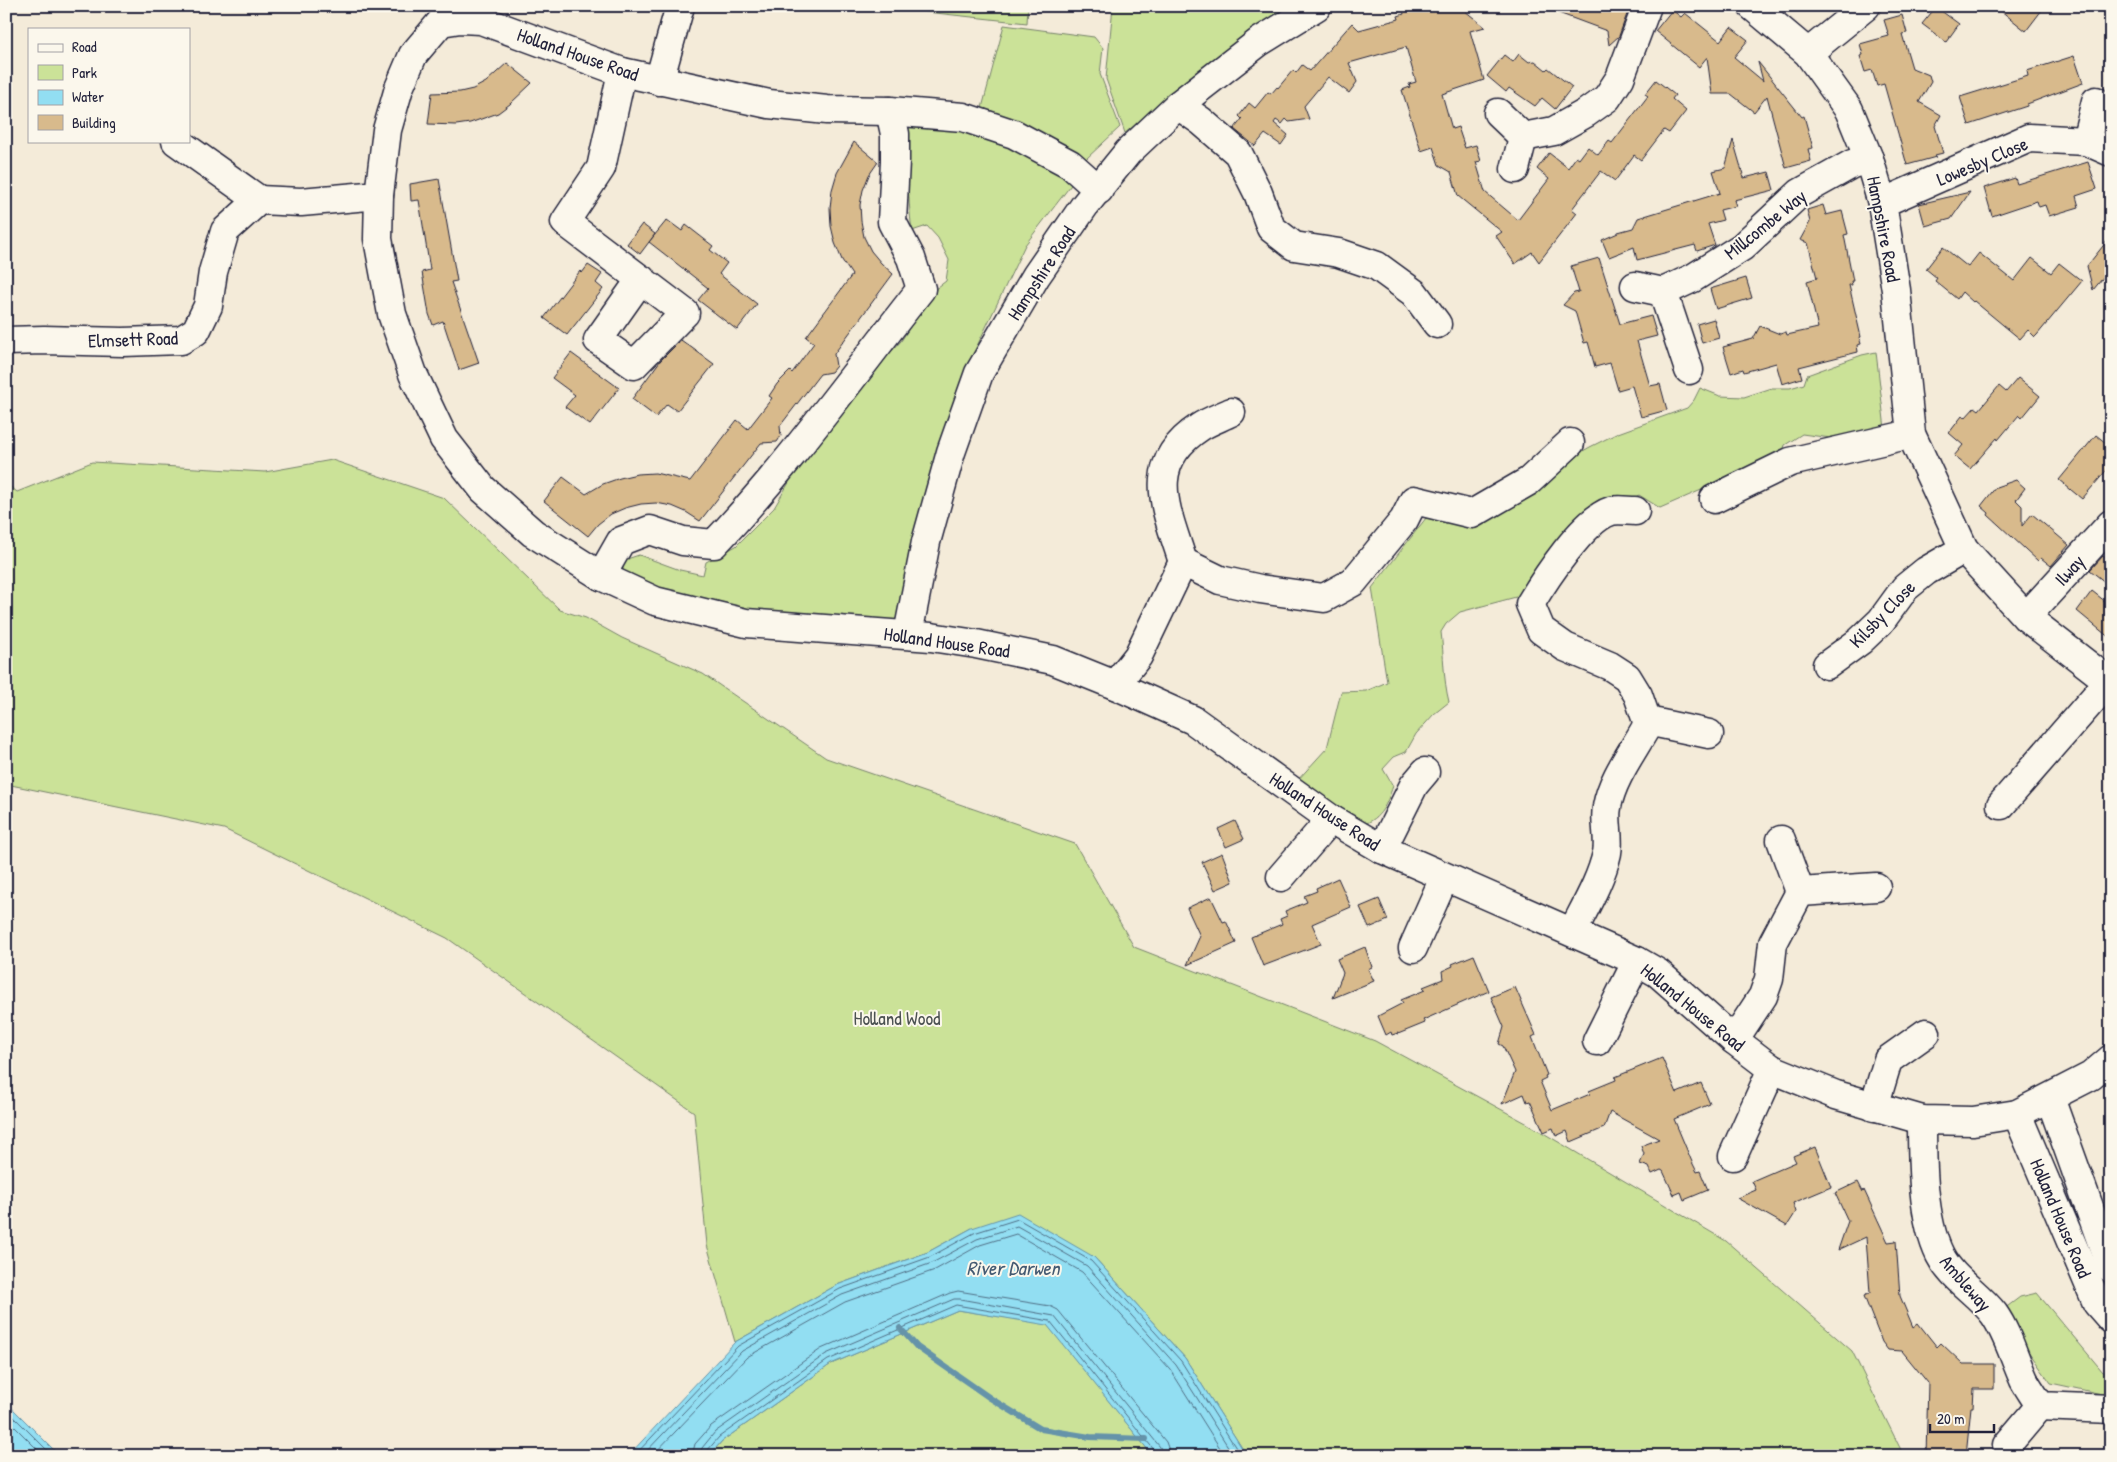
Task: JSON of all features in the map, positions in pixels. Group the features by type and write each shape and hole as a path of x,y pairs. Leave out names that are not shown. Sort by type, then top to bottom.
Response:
{"street":[{"path":"659,80 680,6"},
{"name":"Hampshire Road","path":"908,634 926,542 951,452 979,373 1036,276 1085,205 1128,152 1178,105 1259,42 1317,6"},
{"path":"1523,137 1554,131 1586,113 1607,98 1620,78 1647,6"},
{"name":"Hampshire Road","path":"1752,6 1808,53 1849,110 1869,159 1882,203 1896,290 1911,434 1964,549 2026,617 2110,682"},
{"path":"1808,53 1866,6"},
{"name":"Holland House Road","path":"1099,190 1070,164 996,126 963,117 890,111 827,110 769,104 622,72 481,20 460,19 438,14 413,55 387,130 379,195 378,239 392,314 412,374 444,439 483,489 533,533 602,576 656,601 746,623 908,634 976,644 1053,660 1193,720 1331,818 1382,849 1444,878 1573,931 1637,961 1658,973 1734,1040 1772,1069 1836,1095 1922,1120 1973,1121 2017,1114 2050,1098 2111,1268"},
{"path":"622,72 601,168 565,222 641,278"},
{"path":"2086,141 2096,101"},
{"path":"1178,105 1201,121 1238,153 1258,193 1271,228 1294,246 1339,253 1377,266 1414,293 1437,324"},
{"path":"602,576 621,541 650,530 683,541 714,544 749,507 820,419 920,289 911,258 892,222 895,134 890,111"},
{"path":"1498,113 1523,137"},
{"path":"1516,169 1523,137"},
{"name":"Lowesby Close","path":"1882,203 2029,138 2086,141 2111,152"},
{"path":"177,142 259,200 301,202 379,195"},
{"name":"Millcombe Way","path":"1663,292 1693,278 1742,247 1800,193 1852,164 1869,159"},
{"name":"Elmsett Road","path":"6,341 123,342 181,340 196,331 208,306 213,272 225,231 259,200"},
{"path":"1635,286 1663,292 1689,370"},
{"path":"1115,685 1138,656 1183,562 1164,500 1162,482 1170,460 1183,441 1200,427 1231,412"},
{"path":"1714,500 1790,462 1911,434"},
{"path":"1183,562 1228,582 1260,589 1324,598 1353,582 1404,520 1414,500 1472,514 1529,481 1570,443"},
{"path":"1573,931 1596,884 1607,853 1609,829 1606,809 1613,788 1648,724 1638,695 1627,677 1610,666 1565,647 1541,630 1530,604 1542,583 1585,528 1611,511 1635,511"},
{"name":"Ilway","path":"2026,617 2111,524"},
{"name":"Kilsby Close","path":"1827,665 1867,635 1881,621 1905,588 1926,571 1964,549"},
{"path":"2001,805 2110,682"},
{"path":"1648,724 1657,723 1709,734"},
{"path":"1382,849 1414,785 1424,772"},
{"path":"1281,877 1331,818"},
{"path":"1734,1040 1763,996 1769,979 1773,943 1800,892 1781,840"},
{"path":"1413,948 1444,878"},
{"path":"1800,892 1876,887"},
{"path":"1597,1041 1637,961"},
{"path":"1874,1107 1888,1060 1926,1033"},
{"path":"2050,1098 2091,1076 2111,1059"},
{"path":"1733,1156 1772,1069"},
{"name":"Holland House Road","path":"2017,1114 2097,1303 2111,1319"},
{"name":"Ambleway","path":"1922,1120 1923,1167 1929,1222 1940,1255 1963,1284 1993,1313 2006,1336 2025,1382 2040,1406"},
{"path":"2007,1445 2040,1406 2111,1409"}],"green space":[{"path":"871,6 1028,6 1027,23"},
{"path":"1113,6 1290,6 1281,11 1125,133 1106,79"},
{"path":"1004,25 1094,37 1103,48 1100,74 1120,127 1086,159 1038,131 982,108"},
{"path":"905,119 979,131 1074,181 1025,245 968,365 897,620 875,626 735,607 666,594 622,577 624,560 639,555 680,570 703,575 706,562 736,546 774,508 801,462 862,384 901,341 934,290 946,281 949,260 938,238 927,226 912,231"},
{"path":"1876,352 1885,429 1838,439 1802,434 1785,445 1782,455 1660,508 1639,495 1625,502 1529,589 1516,597 1460,612 1446,624 1441,632 1449,702 1434,714 1416,734 1406,752 1394,757 1383,769 1393,786 1385,805 1374,819 1362,825 1296,782 1327,748 1341,692 1366,691 1387,682 1372,588 1426,518 1455,523 1618,433 1687,408 1694,400 1700,388 1720,396 1744,397 1772,388 1790,388 1804,384 1807,375 1862,355"},
{"name":"Holland Wood","path":"332,460 444,498 560,610 586,618 622,638 703,674 826,758 1075,844 1134,947 1375,1041 1528,1124 1726,1241 1852,1351 1904,1456 1247,1456 1185,1358 1094,1257 972,1228 928,1252 837,1285 735,1342 707,1245 694,1112 447,938 224,829 6,784 6,483 17,492 92,462 265,472"},
{"path":"2037,1293 2103,1372 2111,1373 2111,1396 2051,1383 2000,1312 2020,1297"},
{"path":"958,1310 1047,1324 1153,1456 709,1456 722,1441 831,1364"}],"water":[{"name":"River Darwen","path":"1018,1213 1094,1257 1185,1358 1247,1456 1153,1456 1047,1325 958,1310 831,1364 722,1441 709,1456 628,1456 735,1342 837,1285 928,1252 972,1228"},
{"path":"6,1402 60,1456 6,1456"}],"building":[{"path":"1418,6 1459,6 1485,27 1470,31 1484,80 1442,94 1452,129 1458,127 1465,148 1476,145 1481,161 1476,162 1485,192 1518,220 1549,179 1537,169 1549,153 1568,168 1576,157 1579,159 1588,147 1598,155 1609,141 1612,143 1648,96 1645,94 1656,80 1675,95 1672,99 1686,111 1669,133 1664,130 1641,160 1634,155 1615,181 1601,171 1572,209 1577,213 1539,262 1532,252 1515,264 1496,236 1502,232 1458,196 1451,172 1439,165 1433,147 1421,151 1402,90 1410,87 1409,84 1416,82 1406,47 1349,63 1357,82 1349,93 1328,77 1304,106 1309,119 1289,122 1286,119 1282,124 1276,120 1274,123 1288,135 1281,145 1265,134 1255,146 1234,129 1242,119 1239,116 1249,103 1255,108 1268,92 1271,94 1293,70 1296,73 1302,65 1310,71 1352,23 1359,30 1399,19 1398,16 1404,14 1403,10"},
{"path":"1546,6 1630,6 1619,36 1609,45 1607,31 1545,8"},
{"path":"1995,6 2045,6 2026,31"},
{"path":"1936,7 1959,24 1946,42 1922,24"},
{"path":"1672,10 1681,17 1685,13 1720,41 1731,27 1748,40 1734,57 1763,81 1758,62 1802,117 1804,116 1813,148 1808,149 1811,161 1786,168 1767,96 1754,112 1731,94 1712,94 1707,57 1699,67 1655,31"},
{"path":"1902,15 1907,33 1902,34 1912,68 1929,75 1931,82 1919,102 1941,115 1935,126 1943,153 1935,155 1936,157 1907,165 1884,84 1877,86 1872,70 1865,72 1860,56 1863,55 1860,44 1889,36 1884,20"},
{"path":"1519,54 1529,62 1535,61 1546,70 1548,68 1572,87 1555,109 1542,98 1535,106 1509,88 1506,92 1487,76 1504,55 1513,62"},
{"path":"2074,56 2083,83 2027,104 2027,106 1969,125 1960,97 2028,76 2027,71"},
{"path":"507,63 532,83 510,104 498,113 470,123 456,125 428,124 432,93 460,92 473,89 486,82"},
{"path":"1733,140 1744,178 1769,172 1774,190 1734,200 1736,206 1720,210 1723,220 1708,224 1715,245 1697,251 1695,245 1637,260 1634,247 1609,257 1602,240 1618,232 1633,228 1638,218 1720,193 1713,171 1725,168"},
{"path":"854,142 878,162 869,175 863,190 860,205 861,221 864,237 871,251 893,274 834,354 836,366 831,372 820,374 780,426 781,436 777,442 761,443 700,521 672,506 656,503 641,504 611,514 598,524 588,536 544,501 563,477 586,494 603,484 637,474 655,473 690,481 737,420 748,429 772,398 769,396 777,384 790,371 792,373 814,343 806,337 852,275 842,260 835,243 831,226 830,208 832,190 837,173"},
{"path":"2088,162 2097,189 2076,196 2079,207 2049,216 2045,205 2039,207 2037,201 1992,216 1984,188 2015,178 2017,184"},
{"path":"439,179 457,281 451,282 479,363 459,370 443,321 433,325 429,314 422,272 430,270 419,200 411,201 410,184"},
{"path":"1970,192 1951,219 1925,226 1919,204"},
{"path":"1823,205 1826,215 1842,211 1848,234 1844,235 1853,281 1851,281 1852,285 1849,285 1861,337 1859,337 1861,344 1857,345 1858,352 1799,367 1802,378 1782,384 1776,363 1744,372 1743,369 1731,373 1723,347 1753,339 1760,326 1780,334 1786,332 1787,335 1818,328 1807,281 1817,278 1808,243 1800,240 1810,222 1807,210"},
{"path":"667,220 682,231 686,225 713,246 710,250 727,263 719,274 757,304 737,330 698,300 708,288 649,242"},
{"path":"642,224 655,234 640,254 627,244"},
{"path":"2111,236 2111,268 2093,290 2087,266"},
{"path":"1943,247 1968,267 1979,253 2014,281 2032,258 2051,273 2059,263 2082,281 2035,337 2028,330 2020,339 1962,292 1957,299 1935,281 1937,278 1926,269"},
{"path":"1599,258 1620,324 1651,316 1657,336 1637,341 1650,386 1660,384 1667,410 1641,417 1632,386 1618,390 1610,363 1595,367 1588,342 1584,343 1575,311 1563,305 1574,293 1579,292 1571,266"},
{"path":"588,265 602,274 596,283 603,289 567,335 544,318 580,271 582,273"},
{"path":"1746,278 1752,298 1716,309 1710,289"},
{"path":"1714,319 1719,338 1702,343 1697,324"},
{"path":"681,340 714,364 677,411 667,404 656,417 632,399 660,361"},
{"path":"571,353 619,388 590,425 565,407 575,395 552,378"},
{"path":"2018,378 2040,396 2022,418 2019,415 1970,469 1954,456 1963,445 1949,433 1962,416 1965,418 1975,407 1979,410 1999,386 2006,392"},
{"path":"2096,435 2111,447 2111,465 2082,499 2059,480"},
{"path":"2016,480 2025,488 2016,500 2022,506 2022,526 2032,514 2069,545 2051,566 2041,558 2038,561 1988,515 1989,513 1981,506 1996,487"},
{"path":"2103,556 2111,562 2111,587 2090,570"},
{"path":"2092,591 2111,606 2111,639 2077,611"},
{"path":"1235,821 1244,839 1226,847 1218,829"},
{"path":"1222,853 1233,882 1215,890 1202,862"},
{"path":"1338,878 1351,907 1312,924 1321,944 1263,966 1251,937 1282,924 1280,919 1287,916 1285,911 1307,902 1304,896 1317,891 1316,888"},
{"path":"1211,897 1223,922 1226,921 1236,943 1187,965 1200,936 1187,908"},
{"path":"1379,899 1388,920 1369,928 1360,907"},
{"path":"1365,947 1372,967 1368,969 1374,981 1333,998 1343,973 1337,959"},
{"path":"1474,955 1489,991 1423,1020 1425,1023 1398,1034 1392,1035 1391,1032 1386,1035 1378,1016 1403,1003 1401,1000 1425,990 1423,987 1443,979 1442,971 1453,966 1452,964"},
{"path":"1515,987 1536,1035 1532,1037 1547,1075 1545,1076 1546,1078 1540,1081 1552,1110 1590,1094 1589,1091 1616,1080 1615,1077 1662,1058 1677,1093 1701,1083 1710,1104 1674,1119 1692,1162 1697,1172 1700,1171 1708,1190 1684,1200 1681,1192 1674,1195 1663,1171 1652,1174 1649,1167 1640,1164 1644,1154 1641,1146 1659,1139 1610,1112 1604,1128 1571,1142 1567,1131 1556,1136 1553,1128 1544,1132 1530,1101 1527,1102 1524,1094 1502,1104 1515,1072 1503,1046 1499,1044 1504,1027 1491,997"},
{"path":"1815,1147 1831,1187 1793,1203 1796,1212 1787,1226 1737,1198 1756,1190 1752,1181 1796,1162 1793,1156"},
{"path":"1858,1182 1863,1192 1864,1190 1888,1242 1896,1241 1900,1296 1913,1327 1918,1323 1937,1347 1941,1343 1963,1364 1994,1364 1994,1389 1974,1389 1966,1456 1926,1456 1928,1383 1902,1351 1888,1350 1882,1342 1864,1296 1870,1293 1866,1237 1838,1250 1848,1221 1835,1193"}],"waterway":[{"path":"900,1328 917,1347 990,1398 1041,1429 1090,1437 1146,1439"}]}
